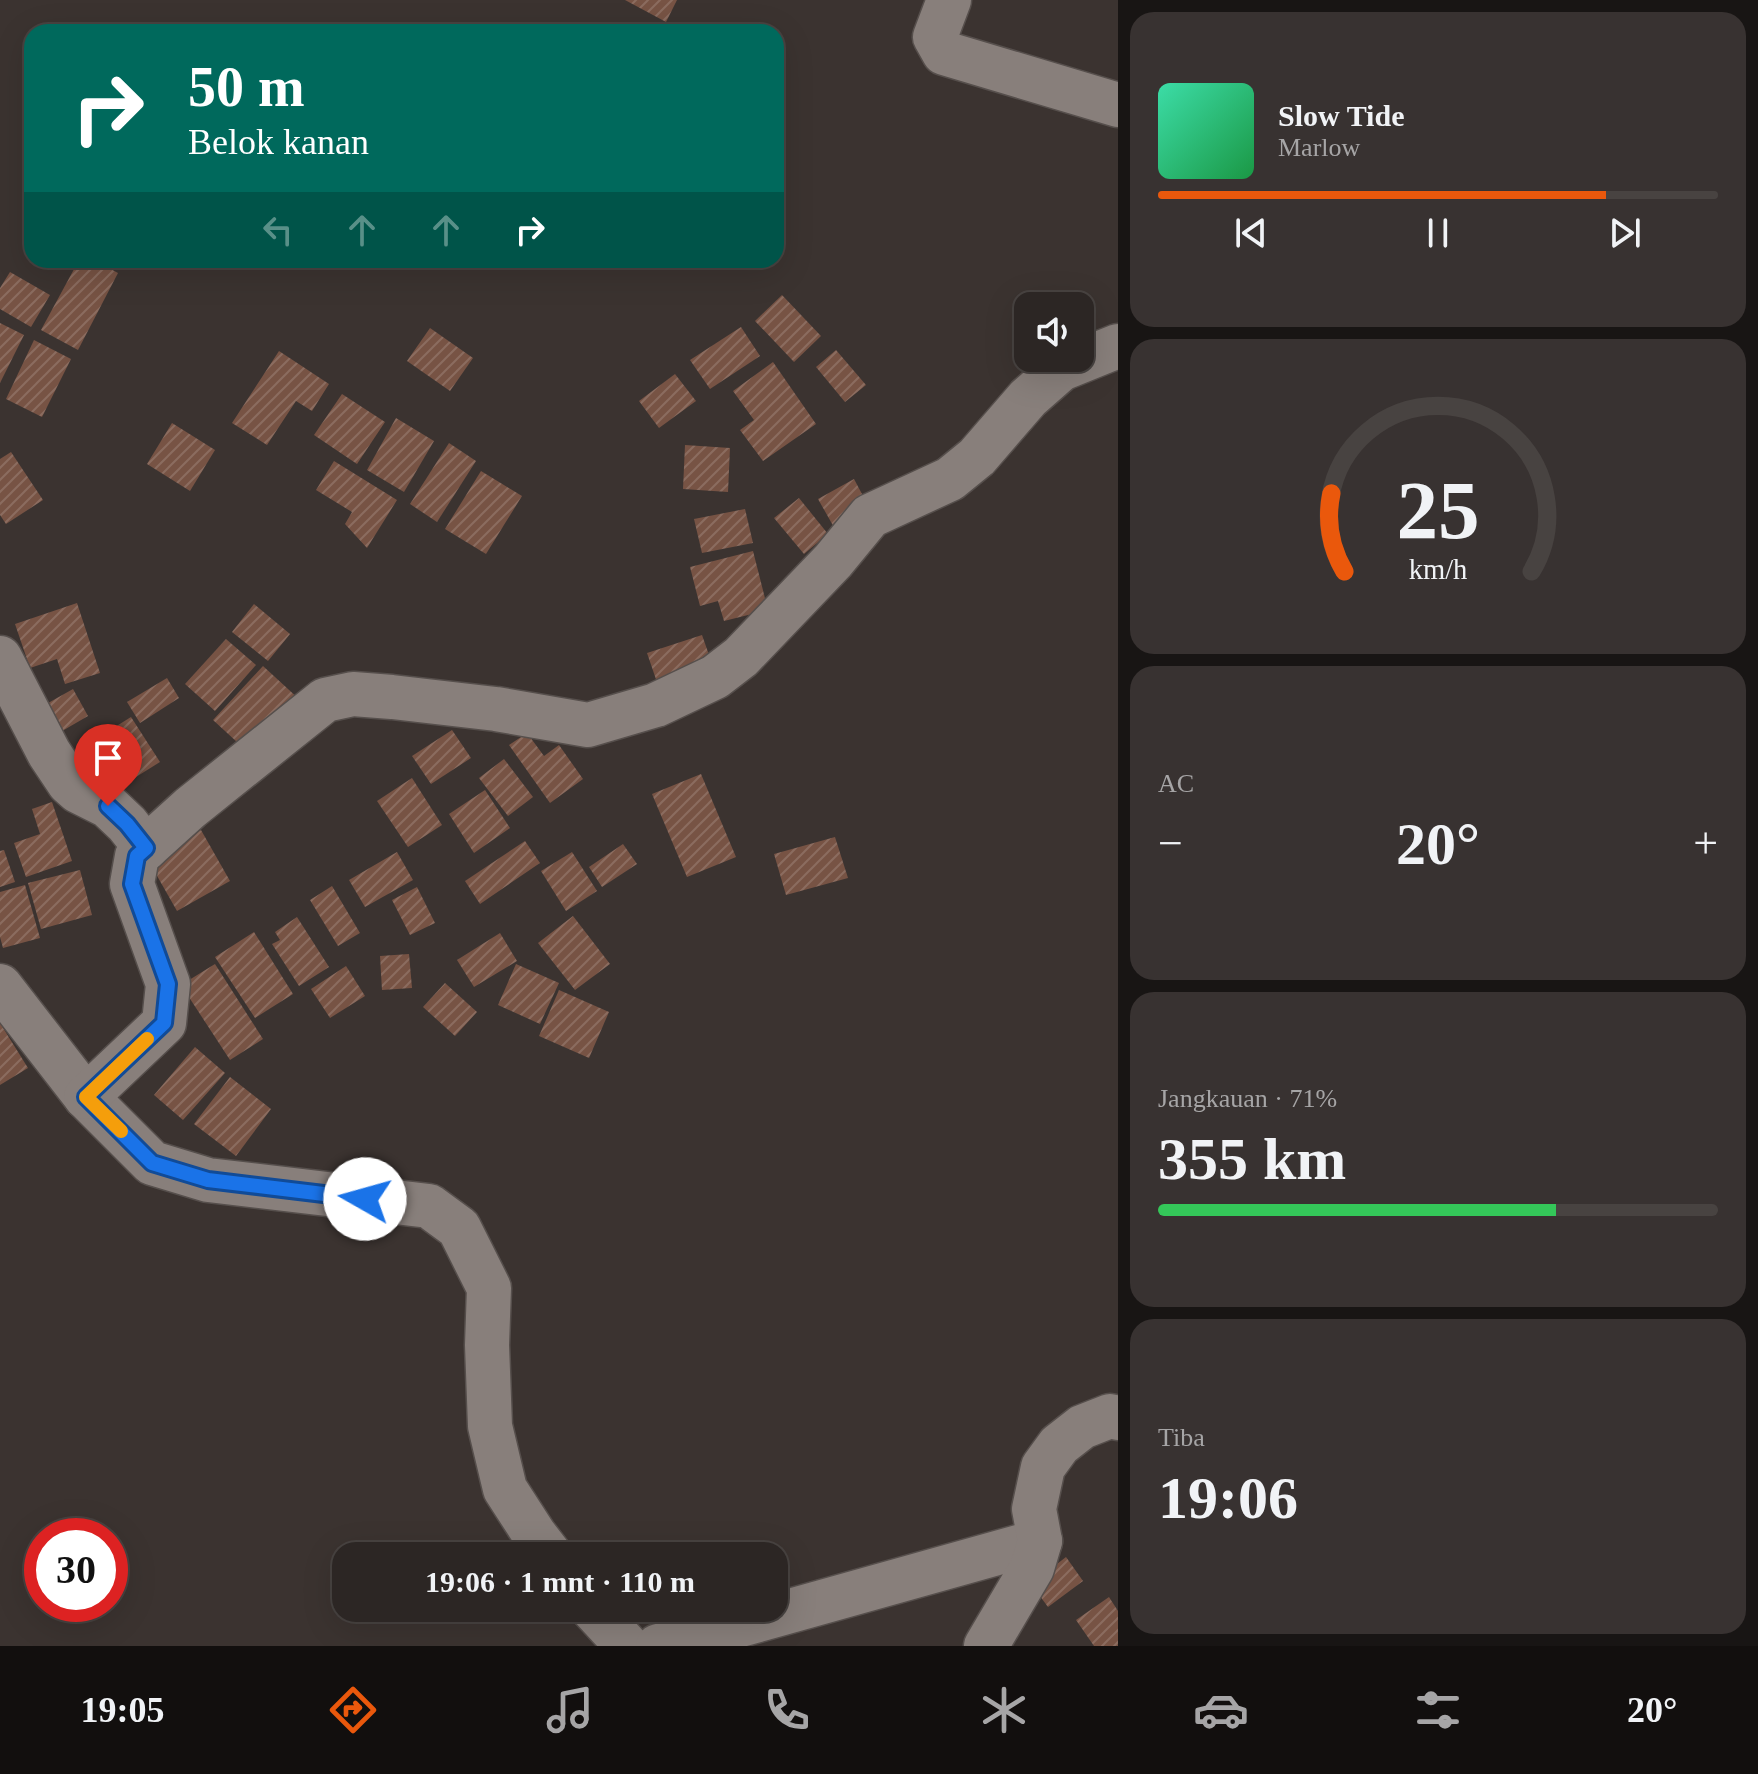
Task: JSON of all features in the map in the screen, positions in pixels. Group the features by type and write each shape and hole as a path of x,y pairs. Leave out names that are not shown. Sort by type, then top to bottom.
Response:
{"street":[{"path":"949,0 935,37 944,53 1118,105"},
{"path":"86,1097 164,1023 168,984 132,884 137,856 190,808 325,700 353,694 392,697 496,709 588,725 656,705 715,677 741,657 833,561 870,516 950,479 977,457 1028,398 1061,369 1118,346"},
{"path":"0,658 49,753 69,783 108,806 146,848"},
{"path":"0,986 86,1097 152,1163 208,1180 429,1206 459,1228 489,1288 487,1345 490,1426 505,1489 541,1542"},
{"path":"986,1646 1032,1568 1040,1541 1034,1509 1043,1467 1059,1445 1082,1427 1110,1416 1118,1418"},
{"path":"658,1646 1040,1541"},
{"path":"605,1622 627,1646"}],"building":[{"path":"625,0 677,0 666,22"},
{"path":"75,268 109,268 118,273 78,350 41,330"},
{"path":"10,272 50,295 31,327 0,309 0,288"},
{"path":"782,295 821,336 794,362 755,321"},
{"path":"0,323 24,335 0,383"},
{"path":"741,327 760,356 710,389 690,360"},
{"path":"430,328 473,358 450,391 407,361"},
{"path":"34,340 71,359 42,417 6,399"},
{"path":"836,350 866,385 845,402 816,367"},
{"path":"279,351 329,384 312,411 296,401 267,445 232,423"},
{"path":"773,362 816,424 763,461 740,430 754,420 733,391"},
{"path":"675,374 696,401 659,428 639,401"},
{"path":"342,394 385,422 357,464 314,435"},
{"path":"396,418 434,441 404,492 367,470"},
{"path":"172,423 215,450 190,491 147,464"},
{"path":"449,443 476,461 437,522 410,504"},
{"path":"685,445 730,448 728,492 683,489"},
{"path":"11,452 43,500 6,524 0,515 0,459"},
{"path":"334,461 397,500 367,548 345,524 352,512 316,490"},
{"path":"481,471 522,496 486,554 445,529"},
{"path":"854,479 870,509 835,529 818,499"},
{"path":"799,498 828,534 804,554 774,518"},
{"path":"745,509 753,543 702,553 694,519"},
{"path":"753,551 768,610 724,621 718,601 700,606 690,567"},
{"path":"77,603 100,673 65,684 57,659 30,668 15,624"},
{"path":"254,604 290,634 268,661 232,632"},
{"path":"702,635 715,672 660,691 647,653"},
{"path":"226,639 256,665 215,711 185,684"},
{"path":"263,666 300,700 250,754 213,720"},
{"path":"167,678 179,698 140,723 127,702"},
{"path":"73,689 88,716 57,734 41,707"},
{"path":"131,717 160,762 112,792 83,747"},
{"path":"452,730 471,758 431,784 412,756"},
{"path":"527,733 544,756 559,745 583,779 550,803 509,745"},
{"path":"504,759 533,797 508,816 479,778"},
{"path":"701,774 736,857 687,877 652,794"},
{"path":"412,778 442,825 408,847 377,801"},
{"path":"485,790 510,828 474,853 449,814"},
{"path":"52,802 72,861 26,877 14,843 40,834 32,809"},
{"path":"201,830 230,881 177,911 148,860"},
{"path":"835,837 848,878 786,895 774,854"},
{"path":"525,841 540,863 480,904 465,881"},
{"path":"623,844 637,864 602,887 589,867"},
{"path":"4,850 15,882 0,887 0,851"},
{"path":"397,852 413,880 365,907 349,880"},
{"path":"572,852 597,891 566,911 541,871"},
{"path":"80,870 92,915 41,929 28,883"},
{"path":"25,885 40,938 3,948 0,937 0,892"},
{"path":"332,886 360,933 338,946 310,900"},
{"path":"417,887 435,923 410,935 392,900"},
{"path":"573,916 610,964 575,990 538,943"},
{"path":"297,917 329,967 299,986 272,944 280,940 275,932"},
{"path":"254,932 293,994 255,1018 215,957"},
{"path":"500,933 517,961 474,987 457,960"},
{"path":"409,954 412,988 382,990 380,956"},
{"path":"215,964 263,1039 230,1060 181,985"},
{"path":"516,964 559,983 540,1024 498,1005"},
{"path":"346,966 365,996 330,1018 311,989"},
{"path":"445,983 477,1012 455,1036 423,1007"},
{"path":"559,990 609,1012 589,1058 539,1036"},
{"path":"0,1023 28,1068 0,1085"},
{"path":"195,1047 225,1073 183,1120 154,1095"},
{"path":"230,1077 271,1109 236,1156 194,1124"},
{"path":"1066,1557 1083,1581 1048,1607 1031,1584"},
{"path":"1109,1597 1118,1611 1118,1646 1094,1646 1076,1620"}],"slow traffic":[{"path":"121,1131 86,1097 147,1039"}],"route":[{"path":"108,806 146,848 137,856 132,884 168,984 164,1023 86,1097 152,1163 208,1180 365,1199"}]}
